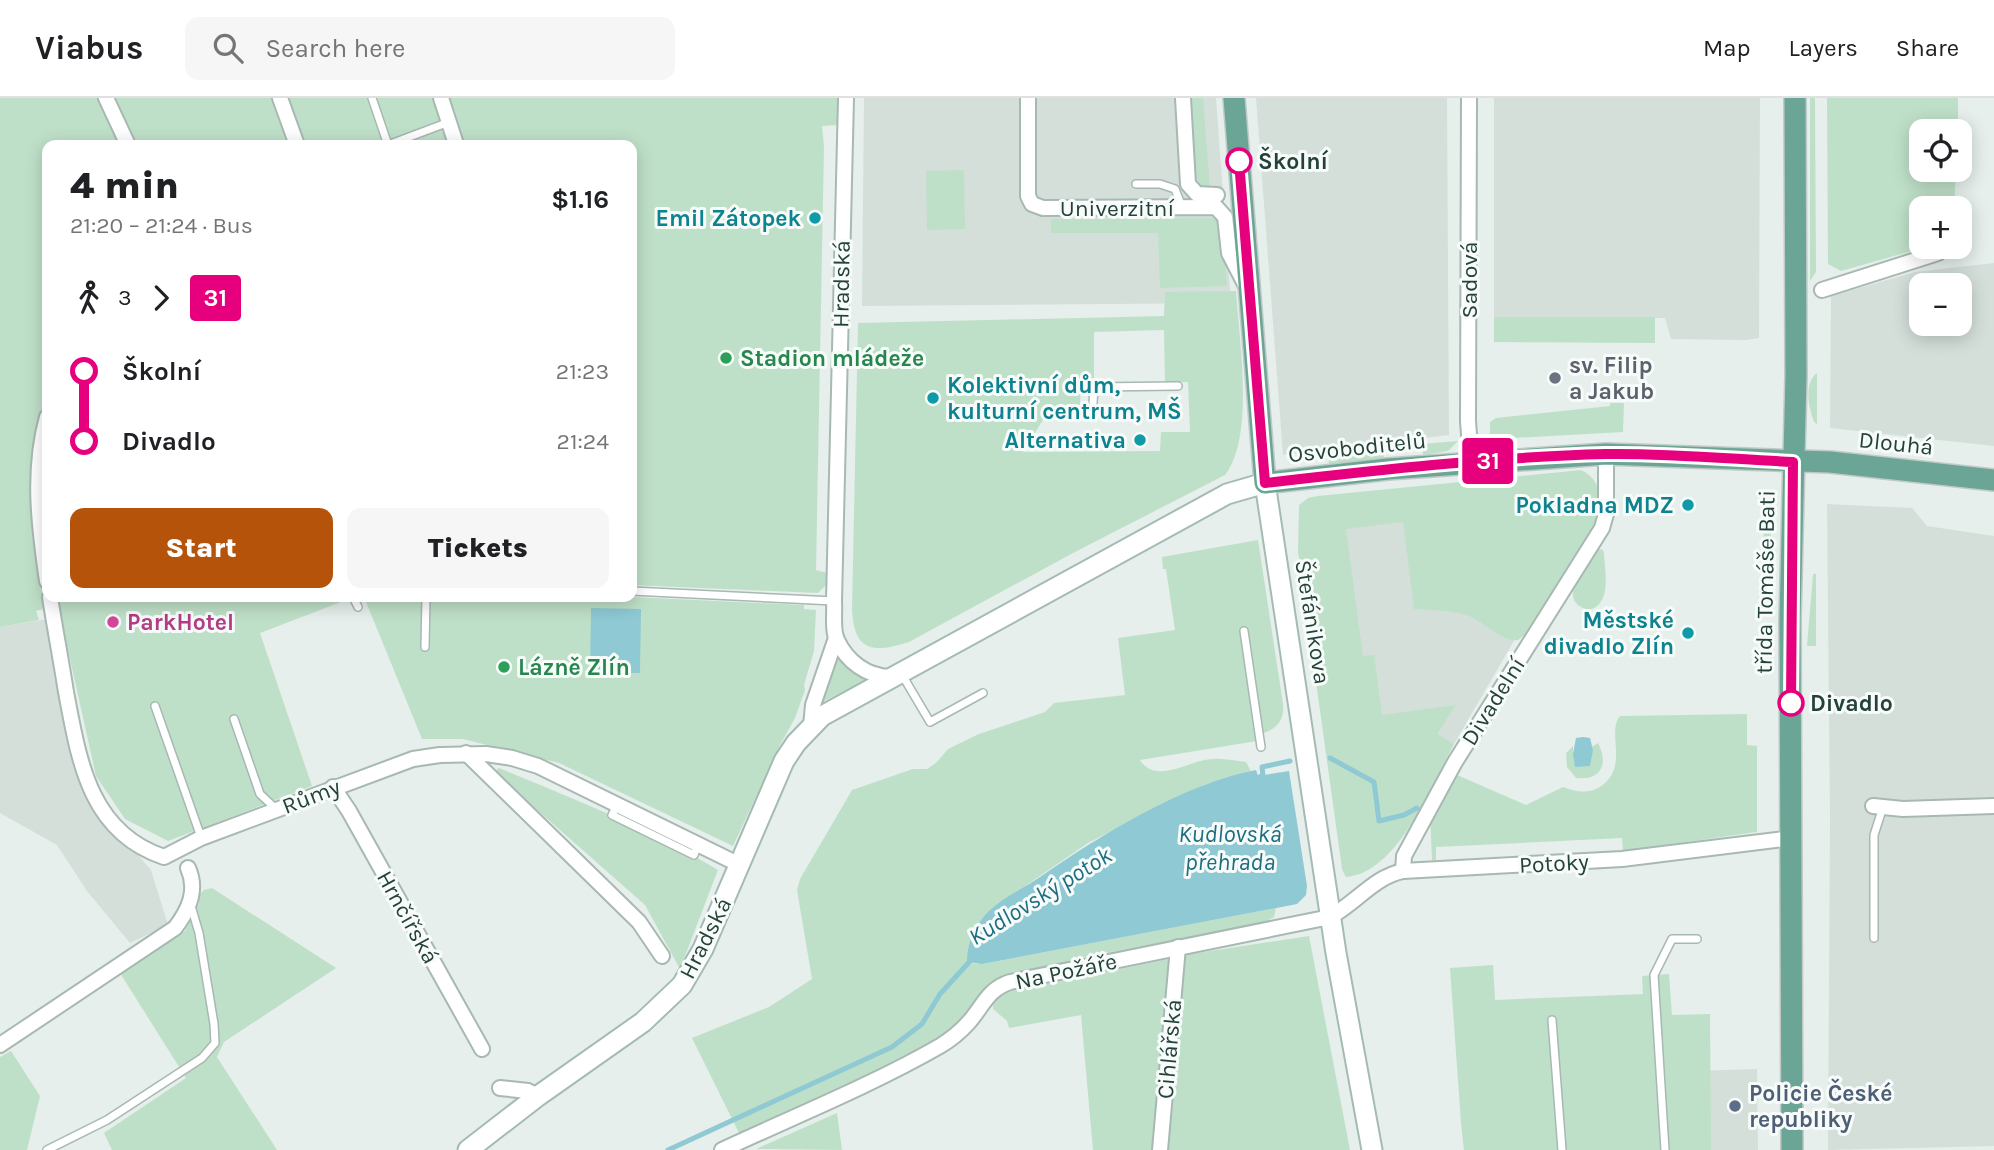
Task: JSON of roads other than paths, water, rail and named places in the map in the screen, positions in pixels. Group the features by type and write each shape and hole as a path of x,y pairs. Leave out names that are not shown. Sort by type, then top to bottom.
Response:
{"main road":[{"name":"Štefánikova","path":"1234,98 1265,483"},
{"name":"třída Tomáše Bati","path":"1792,1150 1790,619 1796,376 1795,98"},
{"name":"Osvoboditelů","path":"1265,483 1388,469 1606,454 1793,462"},
{"name":"Dlouhá","path":"1793,462 1830,462 1994,480"}],"street":[{"path":"106,98 126,140"},
{"path":"280,98 295,140"},
{"path":"441,98 455,140"},
{"name":"Hradská","path":"811,726 813,705 836,638 834,601 846,98"},
{"name":"Univerzitní","path":"1028,98 1028,196 1032,204 1044,208 1216,207 1223,214 1229,253 1249,291"},
{"path":"1183,98 1188,184 1197,194 1217,195"},
{"name":"Sadová","path":"1469,98 1468,421 1471,463"},
{"path":"1822,290 1922,259"},
{"path":"42,440 38,488 42,549"},
{"name":"Divadelní","path":"1403,871 1404,856 1455,762 1602,528 1606,514 1606,454"},
{"name":"Osvoboditelů","path":"895,675 1227,494 1265,483"},
{"name":"Štefánikova","path":"1265,483 1330,917 1372,1150"},
{"name":"Růmy","path":"51,602 75,743 91,790 122,834 142,849 164,857 201,838 413,759 466,753 512,758 538,766 740,865"},
{"path":"836,638 860,668 869,674 895,675"},
{"name":"Hradská","path":"468,1150 643,1021 673,995 704,950 784,761 796,743 831,710 895,675"},
{"path":"466,753 639,922 662,956"},
{"name":"Hrnčířská","path":"333,787 482,1049"},
{"path":"1878,806 1903,809 1994,806"},
{"name":"Potoky","path":"1330,917 1385,877 1403,871 1622,859 1791,838"},
{"path":"0,1045 175,928 190,902 194,882 188,868"},
{"name":"Na Požáře","path":"722,1150 835,1101 940,1046 962,1029 990,994 1003,985 1330,917"},
{"name":"Cihlářská","path":"1160,1150 1178,947"},
{"path":"500,1088 528,1091 538,1096"}],"lane":[{"path":"372,98 386,140"},
{"path":"401,140 450,122"},
{"path":"1136,184 1160,184 1175,189 1182,207"},
{"path":"1093,403 1094,387 1178,386"},
{"path":"637,591 834,601"},
{"path":"356,602 358,607"},
{"path":"425,646 426,602"},
{"path":"1244,631 1261,747"},
{"path":"895,675 930,722 983,693"},
{"path":"155,706 201,838"},
{"path":"234,719 260,794 276,809"},
{"path":"1874,938 1874,835 1878,806"},
{"path":"47,1150 107,1120 202,1058 215,1043 199,933 190,902"},
{"path":"1665,1150 1654,975 1672,939 1697,939"},
{"path":"1552,1020 1562,1150"}],"water":[{"path":"591,608 641,609 640,673 590,672"},
{"path":"1576,738 1590,738 1593,750 1590,766 1575,767 1573,754"},
{"name":"Kudlovská přehrada","path":"1256,770 1258,776 1289,771 1307,886 1306,895 1297,904 982,964 967,962 968,947 976,927 1001,901 1143,813 1201,786"}],"waterway":[{"name":"Kudlovský potok","path":"1330,758 1374,782 1379,821 1404,815 1417,808"},
{"name":"Kudlovský potok","path":"1258,778 1263,775 1262,767 1290,761"},
{"name":"Kudlovský potok","path":"668,1150 892,1047 922,1024 940,994 972,959"}],"place":[{"name":"Školní","path":"1239,161"},
{"name":"Emil Zátopek","path":"815,218"},
{"name":"Stadion mládeže","path":"726,358"},
{"name":"sv. Filip a Jakub","path":"1555,378"},
{"name":"Kolektivní dům, kulturní centrum, MŠ","path":"933,398"},
{"name":"Alternativa","path":"1140,440"},
{"name":"Pokladna MDZ","path":"1688,505"},
{"name":"ParkHotel","path":"113,622"},
{"name":"Městské divadlo Zlín","path":"1688,633"},
{"name":"Lázně Zlín","path":"504,667"},
{"name":"Divadlo","path":"1791,703"},
{"name":"Policie České republiky","path":"1735,1106"}]}
